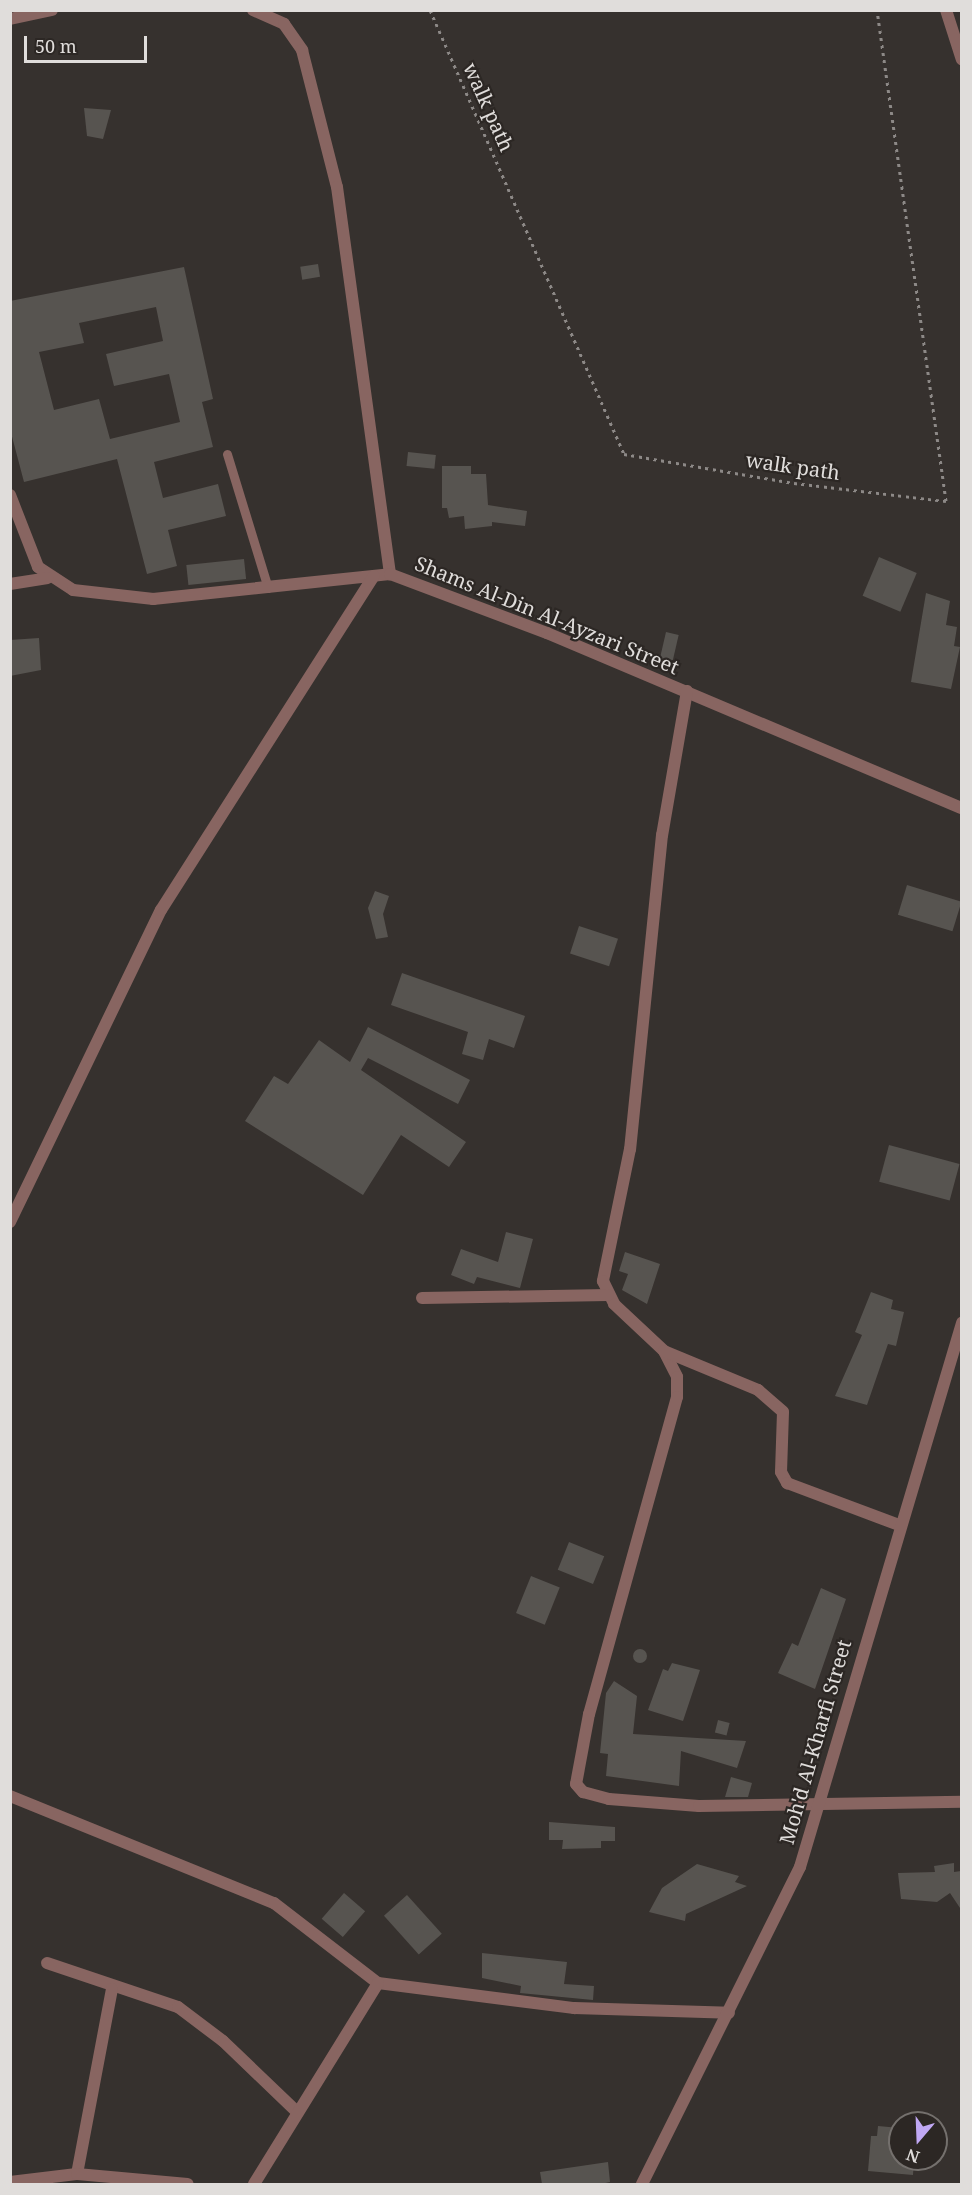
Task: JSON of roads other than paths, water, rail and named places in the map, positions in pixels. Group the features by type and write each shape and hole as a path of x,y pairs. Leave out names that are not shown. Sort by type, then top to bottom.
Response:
{"street":[{"path":"10,19 52,10"},
{"path":"254,10 284,24 302,50 334,175 390,574"},
{"path":"946,10 962,60"},
{"path":"10,495 32,555 48,578 10,584"},
{"name":"Shams Al-Din Al-Ayzari Street","path":"48,578 85,594 153,599 390,574 687,691 962,808"},
{"path":"10,1222 161,910 374,576"},
{"path":"687,691 662,835 630,1149 604,1264 608,1294 664,1351 677,1377 677,1397 589,1714 576,1784 609,1799 821,1807 962,1802"},
{"path":"422,1298 608,1294"},
{"name":"Moh'd Al-Kharfi Street","path":"642,2184 775,1924 821,1807 899,1525 962,1323"},
{"path":"664,1351 758,1390 783,1412 781,1472 787,1483 899,1525"},
{"path":"10,1796 274,1903 378,1983 574,2008 729,2013"},
{"path":"47,1963 112,1989 159,2000 192,2017 296,2111"},
{"path":"254,2184 296,2111 378,1983"},
{"path":"77,2174 112,1989"},
{"path":"10,2182 77,2174 188,2184"}],"lane":[{"path":"227,454 268,588"}]}
